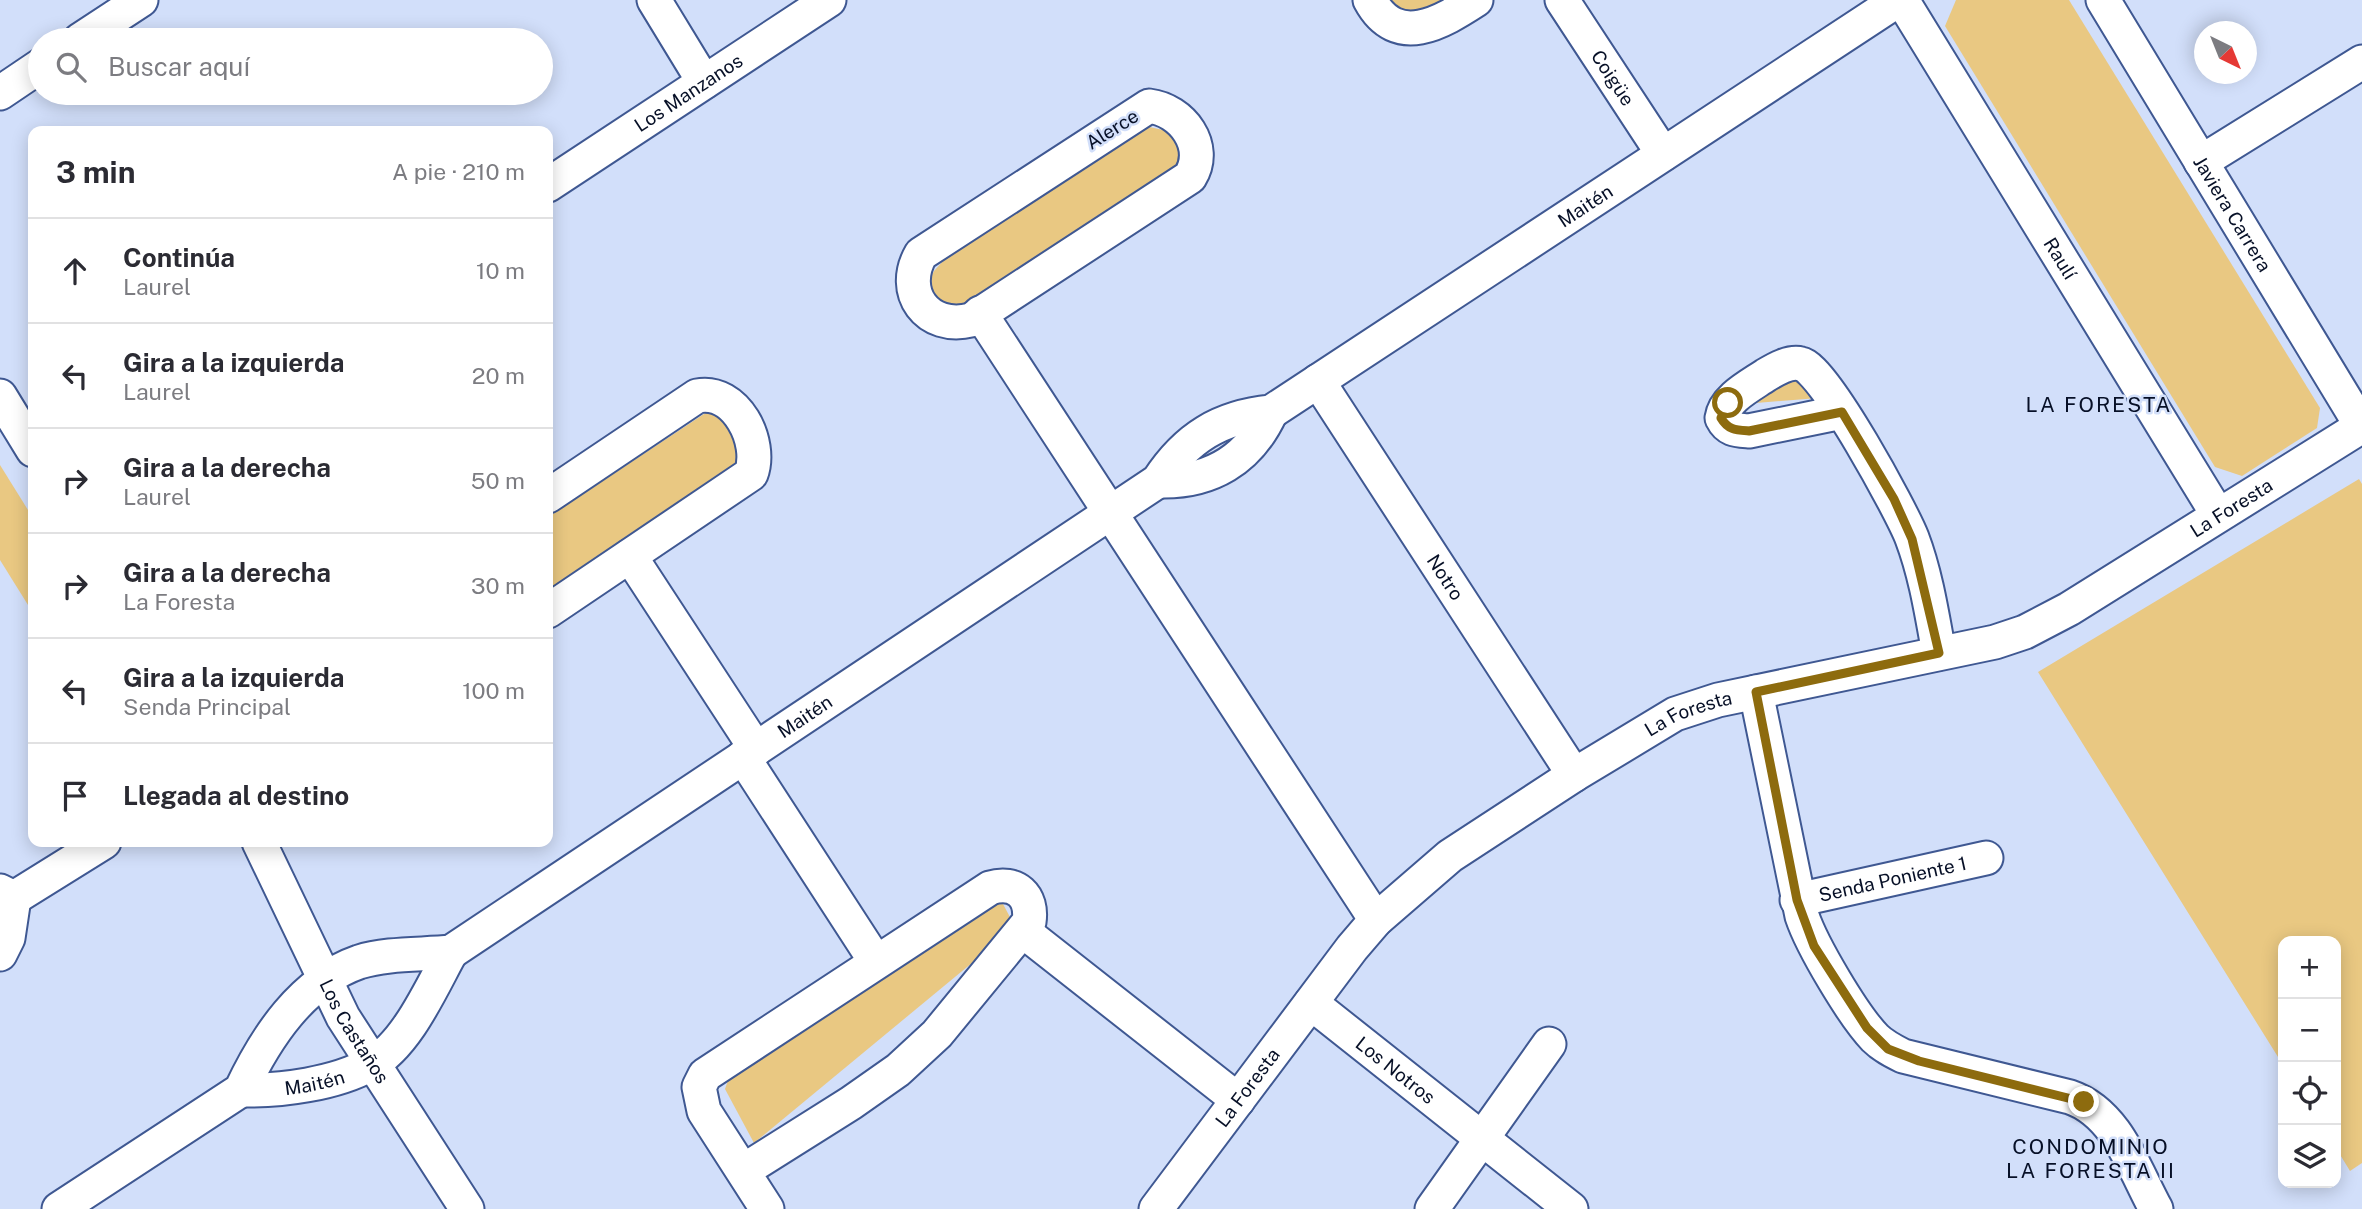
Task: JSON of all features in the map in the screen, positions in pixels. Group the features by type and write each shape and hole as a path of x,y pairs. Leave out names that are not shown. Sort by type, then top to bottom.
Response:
{"street":[{"path":"98,28 141,0"},
{"path":"654,0 704,82"},
{"name":"Los Manzanos","path":"553,182 829,0"},
{"path":"1370,0 1389,20 1413,28 1441,22 1476,0"},
{"name":"Coigüe","path":"1562,0 1663,154"},
{"name":"Maitén","path":"59,1209 241,1090 251,1069 300,999 323,978 362,961 451,951 1158,481 1187,443 1206,430 1226,420 1270,412 1900,0"},
{"name":"Raulí","path":"1900,0 2218,515"},
{"name":"Javiera Carrera","path":"2103,0 2362,427"},
{"path":"2201,162 2362,62"},
{"path":"0,93 28,74"},
{"name":"Alerce","path":"1149,106 1162,108 1180,118 1196,149 1197,165 1190,177 980,313 971,320 948,322 926,310 918,300 912,278 921,254 1137,111 1149,106"},
{"path":"980,313 1376,920"},
{"name":"Notro","path":"1318,381 1574,775"},
{"path":"553,493 697,396 709,394 728,401 752,436 756,448 751,474 553,608"},
{"path":"0,396 28,442"},
{"path":"1842,412 1894,499 1912,539 1939,653"},
{"name":"La Foresta","path":"1156,1209 1376,920 1450,856 1574,775 1675,714 1703,703 1995,642 2044,623 2362,427"},
{"path":"630,556 876,962"},
{"path":"1756,692 1797,900 1814,946 1876,1039 1903,1056 2084,1102 2106,1120 2156,1209"},
{"path":"0,954 8,938 7,895 95,847"},
{"name":"Los Castaños","path":"261,847 323,978 372,1064 467,1209"},
{"name":"Senda Poniente 1","path":"1797,900 1986,858"},
{"path":"743,1171 898,1070 937,1034 1023,931 1029,922 1028,900 1012,886 1001,884 990,888 705,1075 699,1087 700,1100 766,1209"},
{"path":"1023,931 1238,1100"},
{"name":"Maitén","path":"241,1090 261,1090 319,1081 372,1064 416,1014 451,951"},
{"name":"Los Notros","path":"1311,1003 1571,1209"},
{"path":"1433,1209 1549,1044"}],"shaded area":[{"path":"1385,0 1445,0 1417,16 1402,13"},
{"path":"1956,0 2069,0 2320,408 2317,428 2242,476 2215,467 1945,26"},
{"path":"1145,126 1172,132 1183,152 1176,170 954,314 937,302 927,285 934,271 960,242"},
{"path":"1799,370 1818,398 1744,404"},
{"path":"707,412 721,412 749,445 742,458 553,594 553,514"},
{"path":"0,465 28,510 28,605 0,560"},
{"path":"2359,479 2362,484 2362,1163 2350,1171 2341,1156 2341,936 2278,936 2278,1057 2038,672"},
{"path":"1003,904 1011,919 1007,934 754,1143 725,1089 732,1069 988,905"}],"district":[{"name":"LA FORESTA","path":"2099,405"},
{"name":"CONDOMINIO LA FORESTA II","path":"2091,1159"}],"route":[{"path":"1728,403 1721,418 1726,426 1734,430 1749,431 1842,412 1904,519 1924,578 1939,653 1756,692 1797,900 1814,946 1867,1028 1888,1049 1919,1061 2084,1102"}]}
